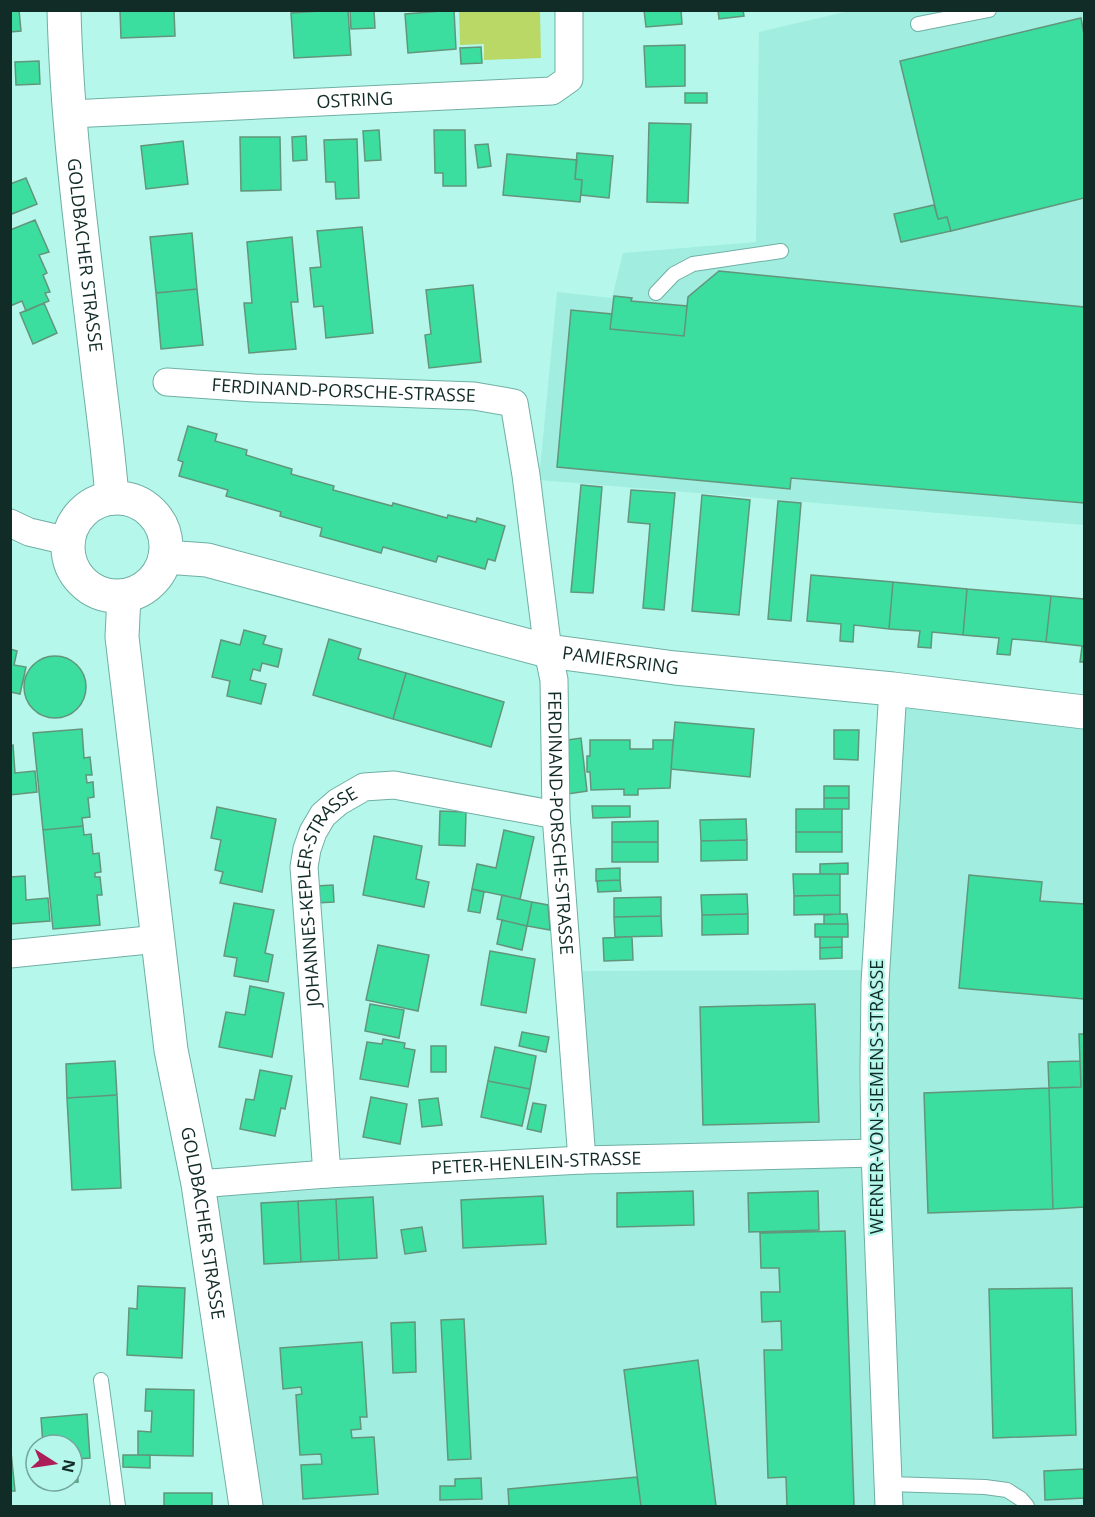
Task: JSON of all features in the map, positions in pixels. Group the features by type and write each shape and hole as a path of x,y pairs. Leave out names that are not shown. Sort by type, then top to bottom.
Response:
{"street":[{"name":"GOLDBACHER STRASSE","path":"64,10 70,114 112,498"},
{"name":"OSTRING","path":"70,114 552,91 569,79 569,10"},
{"name":"FERDINAND-PORSCHE-STRASSE","path":"167,382 474,396 514,403 554,680 556,815 582,1160"},
{"path":"112,498 130,500 147,508 159,521 165,538 165,556 158,575 143,590 124,596 105,596 88,588 75,574 69,557 68,541 74,523 84,511 97,502 112,498"},
{"path":"10,523 29,532 68,541"},
{"name":"PAMIERSRING","path":"165,556 207,560 548,651 675,668 893,689 1084,712"},
{"name":"GOLDBACHER STRASSE","path":"124,596 122,637 171,1050 198,1184 246,1506"},
{"name":"WERNER-VON-SIEMENS-STRASSE","path":"888,1496 875,1153 875,983 893,689"},
{"name":"JOHANNES-KEPLER-STRASSE","path":"327,1174 304,867 313,832 323,815 338,802 364,788 394,785 556,815"},
{"path":"10,954 158,939"},
{"name":"PETER-HENLEIN-STRASSE","path":"198,1184 327,1174 582,1160 875,1153"}],"lane":[{"path":"918,24 989,10"},
{"path":"656,293 674,274 693,264 781,251"},
{"path":"101,1380 118,1506"},
{"path":"888,1496 985,1487 1006,1490 1028,1506"}],"shaded area":[{"path":"849,11 1084,11 1084,525 539,480 557,292 612,298 623,253 756,242 759,32"},
{"path":"903,706 1084,727 1084,1506 262,1506 212,1197 592,1171 582,971 885,970"}],"green space":[{"path":"459,11 540,11 541,58 484,60 484,44 460,45"}],"building":[{"path":"10,10 19,10 21,31 10,32"},
{"path":"120,10 174,10 175,36 121,38"},
{"path":"348,10 351,55 294,58 291,13"},
{"path":"350,10 374,10 375,28 351,29"},
{"path":"454,10 456,49 408,53 405,14"},
{"path":"644,10 681,10 682,24 646,27"},
{"path":"718,10 743,10 744,16 719,19"},
{"path":"1081,18 1084,34 1084,198 951,231 947,217 938,219 900,61"},
{"path":"685,45 685,86 646,87 644,46"},
{"path":"481,47 482,63 461,64 460,48"},
{"path":"39,61 40,84 16,85 15,62"},
{"path":"685,93 707,93 707,103 685,103"},
{"path":"649,123 691,124 688,203 647,202"},
{"path":"379,130 381,160 365,161 363,131"},
{"path":"434,130 465,130 466,186 443,186 443,173 435,173"},
{"path":"306,136 307,160 293,161 292,137"},
{"path":"240,137 280,137 281,190 241,191"},
{"path":"357,139 359,198 336,199 335,182 326,182 324,140"},
{"path":"183,141 188,184 146,189 141,146"},
{"path":"488,144 491,166 478,168 475,145"},
{"path":"577,153 613,156 609,198 581,195 582,180 575,179"},
{"path":"507,154 577,160 575,179 582,180 580,202 503,195"},
{"path":"26,178 37,204 12,214 10,184"},
{"path":"934,205 938,219 947,217 951,231 901,242 894,214"},
{"path":"35,220 49,252 39,255 47,273 43,275 50,292 45,293 49,301 26,311 22,301 10,306 10,230"},
{"path":"362,227 373,333 326,338 323,306 314,307 310,268 321,267 317,231"},
{"path":"192,233 197,289 156,293 150,237"},
{"path":"292,237 298,302 291,302 296,349 249,353 244,303 252,303 247,242"},
{"path":"719,271 1084,307 1084,503 791,478 790,489 557,467 571,310 612,314 610,329 684,336 688,297"},
{"path":"473,285 481,362 429,368 425,335 431,334 426,290"},
{"path":"197,289 203,345 161,349 156,293"},
{"path":"614,296 632,298 631,301 687,306 684,336 610,329"},
{"path":"44,303 57,333 33,344 20,313"},
{"path":"188,426 217,434 215,441 247,450 246,455 292,469 291,474 334,486 333,490 447,518 448,515 476,522 477,518 505,526 495,561 488,559 485,569 438,556 436,562 383,547 381,553 320,536 322,528 280,516 281,512 226,496 228,490 179,476 183,462 178,460"},
{"path":"581,485 602,487 593,593 571,592"},
{"path":"631,490 675,493 664,610 643,608 650,524 628,522"},
{"path":"702,495 750,500 739,615 692,611"},
{"path":"778,501 801,503 791,621 768,619"},
{"path":"811,575 893,582 889,629 854,625 853,642 840,641 841,624 807,621"},
{"path":"893,582 967,589 963,635 932,632 931,648 918,647 920,631 889,629"},
{"path":"967,589 1051,596 1046,642 1012,639 1010,655 997,654 999,638 963,635"},
{"path":"1051,596 1084,599 1084,662 1080,662 1082,646 1046,642"},
{"path":"244,630 266,636 263,644 282,649 278,667 262,663 260,671 253,669 250,680 266,684 261,704 227,696 230,681 212,677 221,640 240,645"},
{"path":"329,639 361,649 358,659 406,673 393,719 313,695"},
{"path":"10,649 17,651 14,665 26,667 20,694 10,692"},
{"path":"49,656 61,656 77,665 84,675 86,687 84,699 77,709 61,718 49,718 38,713 29,704 24,693 24,681 29,670 38,661"},
{"path":"406,673 504,702 491,747 393,719"},
{"path":"675,722 754,729 750,777 671,769"},
{"path":"82,729 84,758 90,757 92,775 86,775 87,783 93,782 94,797 88,798 90,817 82,818 83,826 43,830 33,733"},
{"path":"834,730 859,730 858,760 834,759"},
{"path":"581,738 587,791 568,794 561,741"},
{"path":"590,740 630,740 630,749 653,749 653,740 673,740 670,788 638,789 638,795 624,795 624,789 591,790 590,772 587,772"},
{"path":"13,745 15,773 35,771 37,792 10,795 10,746"},
{"path":"824,786 849,786 849,798 824,798"},
{"path":"824,798 849,798 849,809 824,809"},
{"path":"592,806 630,806 630,817 593,818"},
{"path":"217,807 276,819 262,892 220,883 223,872 215,870 221,840 211,838"},
{"path":"796,809 842,809 842,832 796,832"},
{"path":"440,811 466,812 465,846 439,845"},
{"path":"746,819 747,840 701,841 700,820"},
{"path":"658,821 658,842 612,842 612,822"},
{"path":"83,826 84,835 91,834 93,854 99,853 101,872 95,873 95,877 100,877 102,895 97,895 100,925 53,929 43,830"},
{"path":"504,830 534,837 520,899 472,889 477,864 496,868"},
{"path":"796,832 842,832 842,852 796,852"},
{"path":"374,836 422,846 416,879 429,882 424,907 363,895"},
{"path":"747,840 747,860 701,861 701,841"},
{"path":"612,842 658,842 658,862 612,862"},
{"path":"848,863 848,874 820,874 820,864"},
{"path":"620,868 620,880 596,881 596,869"},
{"path":"793,874 840,874 840,895 794,896"},
{"path":"969,875 1042,882 1040,901 1084,904 1084,999 959,988"},
{"path":"25,876 26,900 48,898 50,921 10,924 10,877"},
{"path":"620,880 621,891 598,892 597,881"},
{"path":"333,885 334,902 316,903 316,886"},
{"path":"472,889 484,892 480,913 468,911"},
{"path":"747,894 748,914 702,915 701,895"},
{"path":"502,895 532,902 527,926 497,919"},
{"path":"840,895 840,914 794,915 794,896"},
{"path":"661,897 661,916 614,917 614,898"},
{"path":"532,902 548,905 550,930 527,926"},
{"path":"234,903 274,910 265,953 273,955 268,982 234,976 237,958 224,956"},
{"path":"748,914 748,934 702,935 702,915"},
{"path":"847,914 848,924 824,924 824,915"},
{"path":"661,916 662,936 615,937 614,917"},
{"path":"502,920 527,926 522,950 497,944"},
{"path":"815,924 848,924 848,937 815,937"},
{"path":"632,937 633,960 604,961 603,938"},
{"path":"820,937 842,937 842,947 820,948"},
{"path":"378,945 429,955 418,1011 366,1000"},
{"path":"842,947 842,958 820,959 820,948"},
{"path":"490,951 535,959 526,1013 481,1005"},
{"path":"250,986 284,993 272,1057 219,1047 226,1012 245,1015"},
{"path":"370,1004 404,1010 399,1038 365,1031"},
{"path":"815,1004 819,1122 703,1125 700,1007"},
{"path":"522,1032 549,1037 546,1052 519,1046"},
{"path":"1079,1034 1084,1034 1084,1207 1053,1209 1049,1088 1081,1087"},
{"path":"383,1039 405,1043 404,1048 415,1050 408,1087 360,1079 367,1042 382,1044"},
{"path":"431,1046 446,1046 446,1072 431,1072"},
{"path":"495,1047 536,1056 530,1089 488,1081"},
{"path":"115,1061 117,1095 67,1098 66,1064"},
{"path":"1080,1061 1081,1087 1049,1088 1048,1062"},
{"path":"260,1070 292,1076 285,1109 281,1108 275,1136 240,1129 246,1099 254,1100"},
{"path":"488,1081 530,1089 522,1126 481,1117"},
{"path":"1049,1088 1053,1209 928,1213 924,1093"},
{"path":"117,1095 121,1188 72,1190 67,1098"},
{"path":"371,1097 407,1104 400,1144 363,1137"},
{"path":"438,1098 442,1125 422,1127 419,1100"},
{"path":"533,1103 546,1105 541,1132 527,1129"},
{"path":"693,1191 694,1225 617,1227 617,1193"},
{"path":"818,1191 819,1230 749,1232 748,1193"},
{"path":"543,1196 546,1244 463,1248 461,1200"},
{"path":"373,1197 377,1258 339,1260 336,1199"},
{"path":"336,1199 339,1260 301,1262 298,1201"},
{"path":"298,1201 301,1262 264,1264 261,1203"},
{"path":"422,1227 426,1251 405,1254 401,1230"},
{"path":"845,1231 854,1506 787,1506 786,1477 768,1478 764,1350 782,1350 781,1321 762,1322 761,1292 780,1292 779,1268 761,1268 760,1233"},
{"path":"138,1286 185,1288 182,1358 127,1355 129,1308 137,1309"},
{"path":"1072,1288 1076,1435 993,1438 989,1289"},
{"path":"464,1319 471,1459 448,1460 441,1320"},
{"path":"415,1322 416,1372 393,1373 391,1323"},
{"path":"362,1342 367,1417 360,1417 361,1429 351,1430 352,1438 374,1437 378,1494 303,1499 301,1465 322,1464 321,1454 300,1455 296,1395 302,1394 301,1387 283,1389 280,1348"},
{"path":"698,1360 716,1506 641,1506 624,1370"},
{"path":"146,1389 194,1390 193,1456 138,1455 138,1431 151,1432 152,1411 145,1411"},
{"path":"87,1414 90,1458 84,1458 84,1433 42,1433 41,1418"},
{"path":"10,1442 15,1491 10,1491"},
{"path":"123,1455 150,1455 150,1468 123,1467"},
{"path":"1084,1469 1084,1498 1045,1500 1044,1471"},
{"path":"637,1477 641,1506 509,1506 508,1489"},
{"path":"481,1478 482,1499 440,1500 440,1486 455,1486 455,1479"},
{"path":"164,1493 212,1493 212,1506 164,1506"}]}
